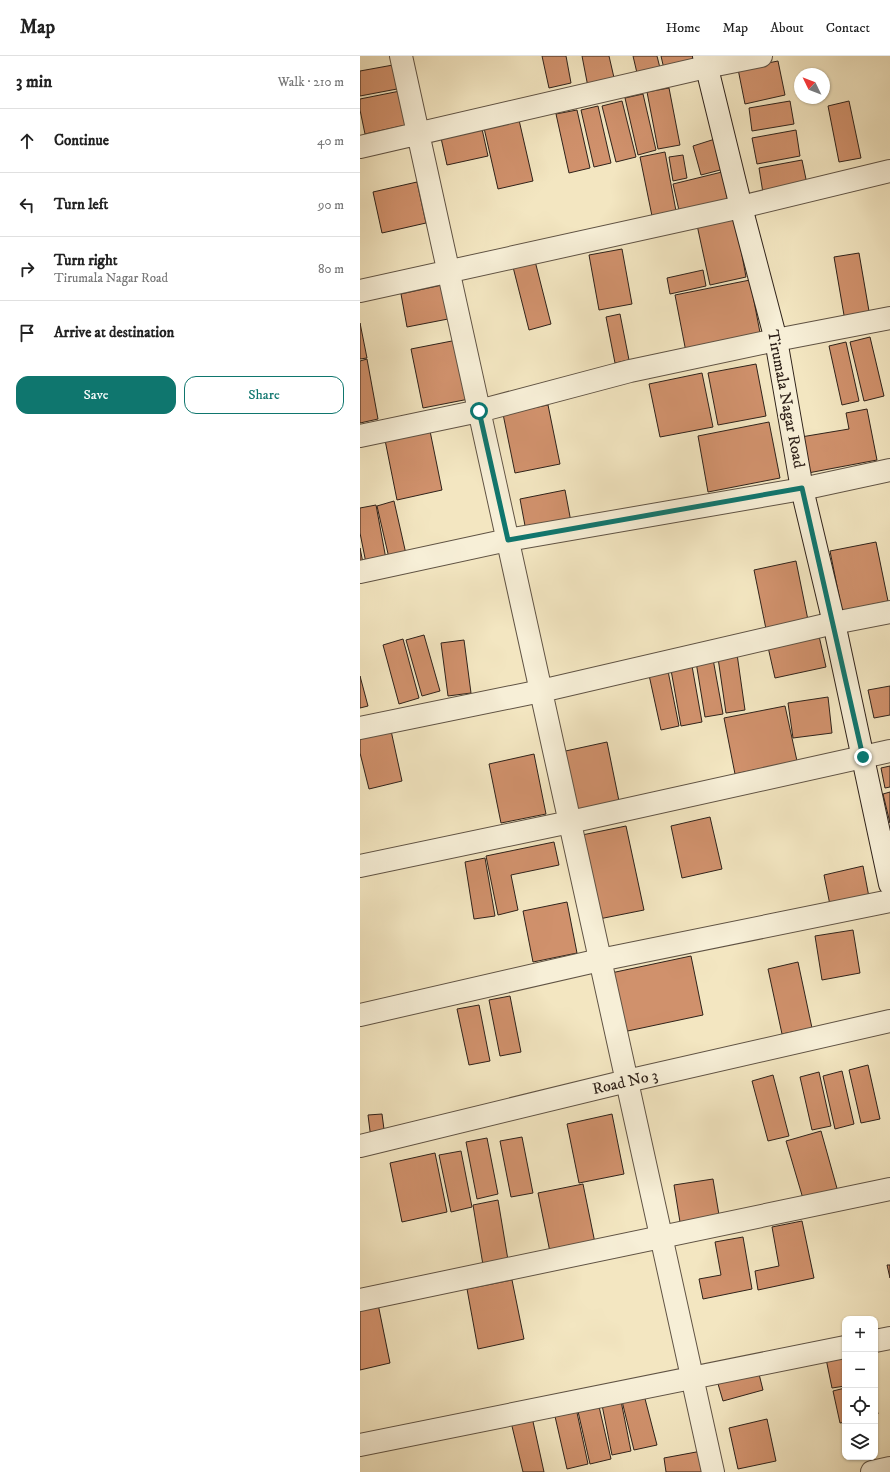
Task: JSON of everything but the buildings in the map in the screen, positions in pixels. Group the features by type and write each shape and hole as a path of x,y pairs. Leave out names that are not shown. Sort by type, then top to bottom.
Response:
{"street":[{"path":"401,56 713,1472"},
{"path":"360,146 418,134 705,61 761,56"},
{"name":"Tirumala Nagar Road","path":"705,61 776,340 802,488 834,623 890,884"},
{"path":"360,291 448,270 741,207 890,171"},
{"path":"360,436 479,411 630,372 776,340 890,318"},
{"path":"360,572 508,540 802,488 890,470"},
{"path":"360,728 541,690 834,623 890,612"},
{"path":"360,866 570,822 890,751"},
{"path":"360,1015 600,960 890,901"},
{"name":"Road No 3","path":"360,1146 890,1021"},
{"path":"360,1300 890,1189"},
{"path":"878,1340 890,1338"},
{"path":"360,1445 693,1379 842,1348"},
{"path":"872,1472 890,1468"}],"route":[{"path":"479,411 508,540 802,488 834,623 863,757"}]}
